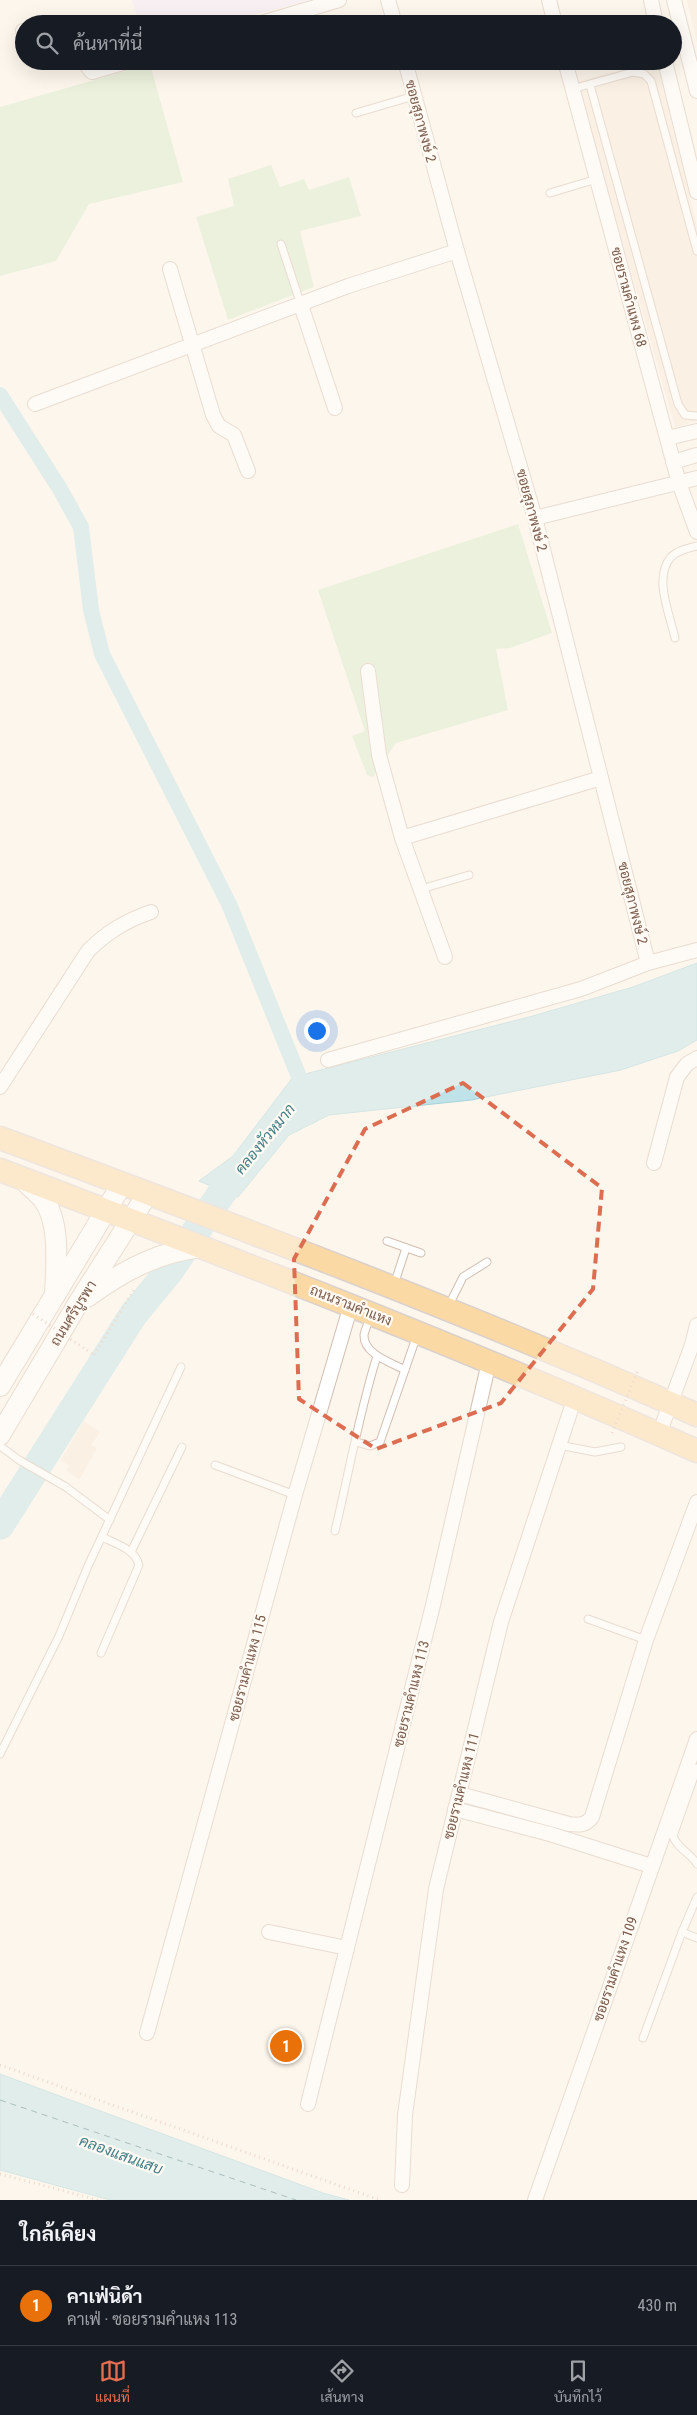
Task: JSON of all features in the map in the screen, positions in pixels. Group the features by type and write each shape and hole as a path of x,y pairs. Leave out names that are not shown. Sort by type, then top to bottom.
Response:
{"main road":[{"path":"0,1138 186,1207 446,1310 697,1415"},
{"name":"ถนนรามคำแหง","path":"0,1170 173,1235 371,1313 575,1397 697,1451"}],"street":[{"path":"288,15 339,0"},
{"path":"390,0 393,15"},
{"path":"549,0 553,15"},
{"path":"651,0 654,15"},
{"path":"674,0 678,15"},
{"path":"682,32 697,92"},
{"name":"ซอยสุภาพงษ์ 2","path":"407,70 457,251 535,518 648,963"},
{"name":"ซอยรามคำแหง 68","path":"567,70 673,462 697,532"},
{"path":"667,70 695,175 697,192"},
{"path":"35,404 348,286 457,251"},
{"path":"170,269 214,415 219,426 234,435 248,471"},
{"path":"301,304 335,408"},
{"path":"667,438 697,432"},
{"path":"673,462 697,455"},
{"path":"535,518 697,478"},
{"path":"368,671 381,764 402,838 445,957"},
{"path":"402,838 601,778"},
{"path":"0,1087 88,951 104,934 126,921 150,912"},
{"path":"328,1060 581,989 648,963 697,950"},
{"path":"654,1164 677,1077 687,1064 697,1058"},
{"path":"22,1178 44,1200 52,1222 56,1244 55,1297"},
{"name":"ถนนศรีบูรพา","path":"0,1386 122,1184"},
{"name":"ถนนศรีบูรพา","path":"0,1435 77,1305 133,1220 148,1193"},
{"path":"77,1305 134,1276 156,1256 181,1249 203,1247"},
{"name":"ซอยรามคำแหง 115","path":"147,2033 295,1495 351,1305"},
{"path":"659,1434 670,1403 695,1346 697,1325"},
{"name":"ซอยรามคำแหง 113","path":"308,2104 433,1605 489,1362"},
{"name":"ซอยรามคำแหง 111","path":"402,2185 405,2115 433,1909 455,1809 501,1622 575,1397"},
{"path":"467,1796 569,1824 582,1825 592,1817 646,1640 697,1502"},
{"name":"ซอยรามคำแหง 109","path":"535,2200 697,1739"},
{"path":"455,1809 550,1834 651,1866"},
{"path":"269,1932 348,1948"}],"lane":[{"path":"572,89 633,72 644,74 651,82 697,251"},
{"path":"590,85 678,404 685,415 697,416"},
{"path":"356,113 414,96"},
{"path":"550,192 597,179"},
{"path":"281,244 301,304"},
{"path":"675,638 662,580 671,557 682,550 697,546"},
{"path":"421,889 469,875"},
{"path":"387,1241 421,1253"},
{"path":"392,1289 406,1248"},
{"path":"446,1310 463,1276 487,1262"},
{"path":"371,1313 364,1336 366,1345 377,1356 405,1370"},
{"path":"356,1442 370,1446 380,1442 418,1333"},
{"path":"335,1531 356,1442 362,1402 377,1356"},
{"path":"0,1754 59,1636 102,1537 181,1367"},
{"path":"559,1445 595,1452 621,1447"},
{"path":"0,1446 19,1460 66,1487 110,1520"},
{"path":"131,1552 182,1447"},
{"path":"215,1465 295,1495"},
{"path":"101,1653 139,1565 136,1556 131,1552 102,1537"},
{"path":"588,1619 646,1640"},
{"path":"697,1768 673,1836 674,1842 693,1857 697,1864"},
{"path":"643,2038 697,1897"},
{"path":"682,1932 697,1938"}],"path":[{"path":"33,1314 94,1355 134,1276"},
{"path":"612,1433 638,1370"},
{"path":"0,2065 380,2200"},
{"path":"0,2174 98,2200"}],"highlighted area":[{"path":"463,1083 602,1188 593,1289 501,1403 376,1449 299,1399 294,1259 365,1129"}],"shaded area":[{"path":"132,0 311,0 253,15 137,15"},
{"path":"687,0 697,0 697,43"},
{"path":"621,70 659,70 697,227 697,421 675,427 577,81"},
{"path":"84,1421 100,1432 91,1445 97,1448 79,1480 66,1470 69,1466 61,1460"}],"green space":[{"path":"129,70 152,70 183,182 89,204 56,261 0,276 0,107"},
{"path":"271,165 280,187 304,179 309,190 349,177 361,216 300,231 314,287 228,320 196,217 234,206 228,179"},
{"path":"518,524 552,633 510,648 496,649 508,710 396,743 373,777 367,775 352,736 365,731 318,590"}],"water":[{"path":"697,963 697,1040 678,1051 621,1070 471,1100 329,1115 289,1135 238,1197 199,1181 233,1156 293,1077 529,1017 633,987"},
{"name":"คลองแสนแสบ","path":"0,2074 323,2193 349,2200 110,2200 0,2170"}],"waterway":[{"path":"0,395 60,489 81,527 91,610 102,654 229,904 306,1094"},
{"name":"คลองหัวหมาก","path":"0,1525 133,1315 170,1270 221,1194 247,1161"}],"ferry route":[{"path":"0,2100 296,2200"}],"place":[{"name":"คาเฟ่นิด้า","path":"286,2046"}]}
